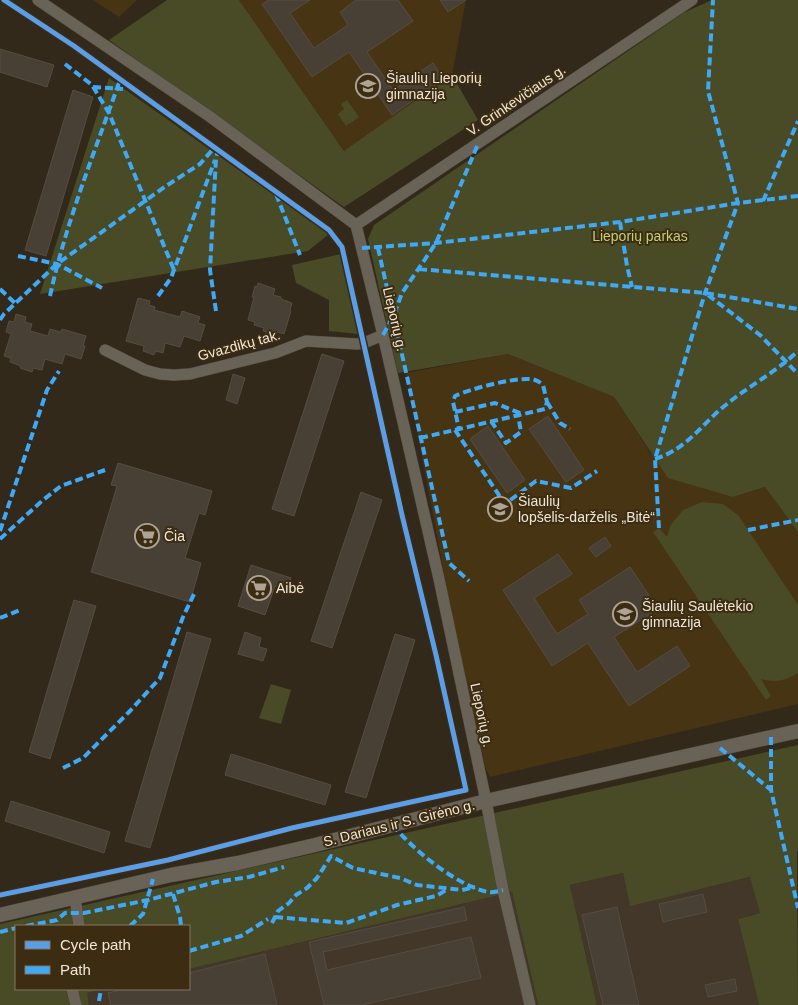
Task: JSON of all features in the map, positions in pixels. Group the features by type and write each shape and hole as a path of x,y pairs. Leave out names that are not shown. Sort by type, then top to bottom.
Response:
{"street":[{"path":"38,0 209,116 356,225"},
{"name":"V. Grinkevičiaus g.","path":"356,225 692,0"},
{"name":"Lieporių g.","path":"356,225 439,579 503,890 530,1005"},
{"name":"Gvazdikų tak.","path":"105,350 145,370 174,375 190,374 275,354 306,341 357,344 383,335"},
{"name":"S. Dariaus ir S. Girėno g.","path":"0,915 315,845 486,800 798,731"},
{"path":"76,897 79,925"},
{"path":"72,990 76,1005"}],"shaded area":[{"path":"93,0 137,0 119,17"},
{"name":"Šiaulių Lieporių gimnazija","path":"239,0 466,0 452,75 345,152"},
{"name":"Šiaulių Saulėtekio gimnazija","path":"508,354 614,397 651,454 733,497 765,487 798,532 798,704 490,777 486,769 461,662 406,373"},
{"path":"623,873 630,905 751,877 760,913 738,919 759,1005 597,1005 570,885"},
{"path":"512,892 538,1005 89,1005 86,993 101,990 190,990 190,969"}],"green space":[{"path":"167,0 239,0 344,151 452,75 478,120 344,207 109,40"},
{"name":"Lieporių parkas","path":"712,0 798,0 798,532 765,487 733,497 668,478 614,397 508,354 398,373 368,239 374,225 685,12"},
{"path":"109,78 329,234 308,251 40,294"},
{"path":"347,100 359,117 346,126 338,114 344,109 341,104"},
{"path":"341,254 358,334 329,331 329,300 296,283 292,265"},
{"path":"702,502 723,504 738,515 798,605 798,673 780,680 761,679 771,696 766,700 653,532 659,528 667,537 670,526 683,510"},
{"path":"271,684 291,690 281,724 259,718"},
{"path":"798,745 798,1005 759,1005 738,919 760,913 750,877 630,906 623,873 570,885 597,1005 538,1005 512,892 190,969 190,925 15,925 15,990 101,990 87,993 89,1005 0,1005 0,924"}],"building":[{"path":"269,0 310,0 290,13 314,48 348,25 340,12 356,0 398,0 413,21 367,52 393,90 433,63 444,79 392,115 349,52 312,77 262,4"},
{"path":"440,0 466,0 448,12"},
{"path":"0,49 54,65 47,87 0,72"},
{"path":"73,90 93,97 46,256 25,250"},
{"path":"258,283 275,289 273,295 292,303 284,334 277,332 275,335 263,331 264,328 254,325 255,322 248,320 254,297 252,297 255,286 257,287"},
{"path":"138,298 150,301 149,305 155,307 154,310 180,317 182,311 200,317 198,323 205,325 200,341 184,336 180,347 165,343 163,353 156,351 154,355 143,351 144,346 126,341"},
{"path":"16,314 26,317 25,322 32,324 30,331 48,336 50,329 61,332 62,329 86,336 81,359 65,354 62,364 45,359 42,370 33,368 32,372 10,362 11,358 4,356 11,334 6,332 9,321 14,322"},
{"path":"322,354 344,361 294,516 272,509"},
{"path":"233,374 245,378 237,404 226,400"},
{"path":"548,416 584,470 566,482 529,429"},
{"path":"488,426 525,480 507,493 470,439"},
{"name":"Čia","path":"118,463 212,491 205,515 199,513 185,558 201,563 190,602 91,572 117,486 111,485"},
{"path":"361,492 382,500 332,648 311,641"},
{"path":"605,537 611,546 596,557 589,548"},
{"path":"558,554 572,574 534,598 557,634 588,614 579,600 630,567 658,609 614,637 637,672 677,646 690,666 629,706 588,643 552,666 503,590"},
{"name":"Aibė","path":"251,565 291,578 287,590 275,586 265,615 238,606"},
{"path":"74,600 96,606 50,759 29,752"},
{"path":"187,632 211,639 150,848 125,841"},
{"path":"245,632 261,638 259,647 267,649 263,661 238,654"},
{"path":"395,634 415,640 366,798 345,792"},
{"path":"231,754 331,785 325,805 225,775"},
{"path":"11,801 110,832 104,853 5,821"},
{"path":"703,894 707,912 663,922 659,904"},
{"path":"464,907 467,920 323,952 327,970 471,937 481,978 362,1005 324,1005 309,942"},
{"path":"617,907 639,1005 603,1005 582,915"},
{"path":"265,954 277,1005 111,1005 108,993 121,990 190,990 190,973"},
{"path":"735,979 737,991 708,997 705,985"}],"marked path":[{"path":"659,528 655,459 705,293 738,203 708,91 713,0"},
{"path":"65,64 92,85 109,113 174,270"},
{"path":"50,296 64,241 120,80"},
{"path":"93,87 123,89"},
{"path":"763,201 798,121"},
{"path":"383,335 394,315 402,293 436,243 478,144"},
{"path":"0,320 57,264 200,164 214,148"},
{"path":"216,311 210,270 216,158 218,151"},
{"path":"158,296 171,278 215,160"},
{"path":"276,194 300,255"},
{"path":"362,248 436,243 620,222 738,203 798,196"},
{"path":"620,222 632,287"},
{"path":"378,248 449,563 469,581"},
{"path":"18,256 57,264 102,288"},
{"path":"419,269 705,293 798,309"},
{"path":"0,289 16,304"},
{"path":"708,295 760,335 798,374"},
{"path":"655,459 677,449 727,404 798,351"},
{"path":"0,531 47,390 59,371"},
{"path":"420,438 455,430 545,409 547,402 543,385 533,379 512,380 481,387 455,396 453,402 459,429"},
{"path":"547,402 560,423 570,429"},
{"path":"455,412 495,403 522,414"},
{"path":"491,421 506,443 521,432 518,415"},
{"path":"455,430 505,504 536,481 571,488 597,471"},
{"path":"0,539 61,486 105,470"},
{"path":"748,530 798,520"},
{"path":"63,768 83,758 160,678 183,617 195,592"},
{"path":"0,618 20,610"},
{"path":"771,737 771,790 798,908"},
{"path":"720,748 771,790"},
{"path":"393,825 423,855 449,874 488,892 503,890"},
{"path":"272,923 278,911 317,878 331,856 353,868 400,878 417,885 462,890 475,887"},
{"path":"31,925 57,920 65,913 84,913 148,900 284,867"},
{"path":"131,925 143,914 153,879"},
{"path":"275,917 346,923 397,905 436,896 448,889"},
{"path":"173,894 181,925"},
{"path":"190,951 241,936 268,919"},
{"path":"0,932 15,928"},
{"path":"99,1001 101,990"}],"cycle path":[{"path":"0,895 168,860 292,828 466,790 342,247 329,230 74,46 4,0"}],"place":[{"name":"Šiaulių Lieporių gimnazija","path":"368,86"},
{"name":"Šiaulių lopšelis-darželis „Bitė“","path":"500,509"},
{"name":"Čia","path":"147,536"},
{"name":"Aibė","path":"259,588"},
{"name":"Šiaulių Saulėtekio gimnazija","path":"625,614"}]}
